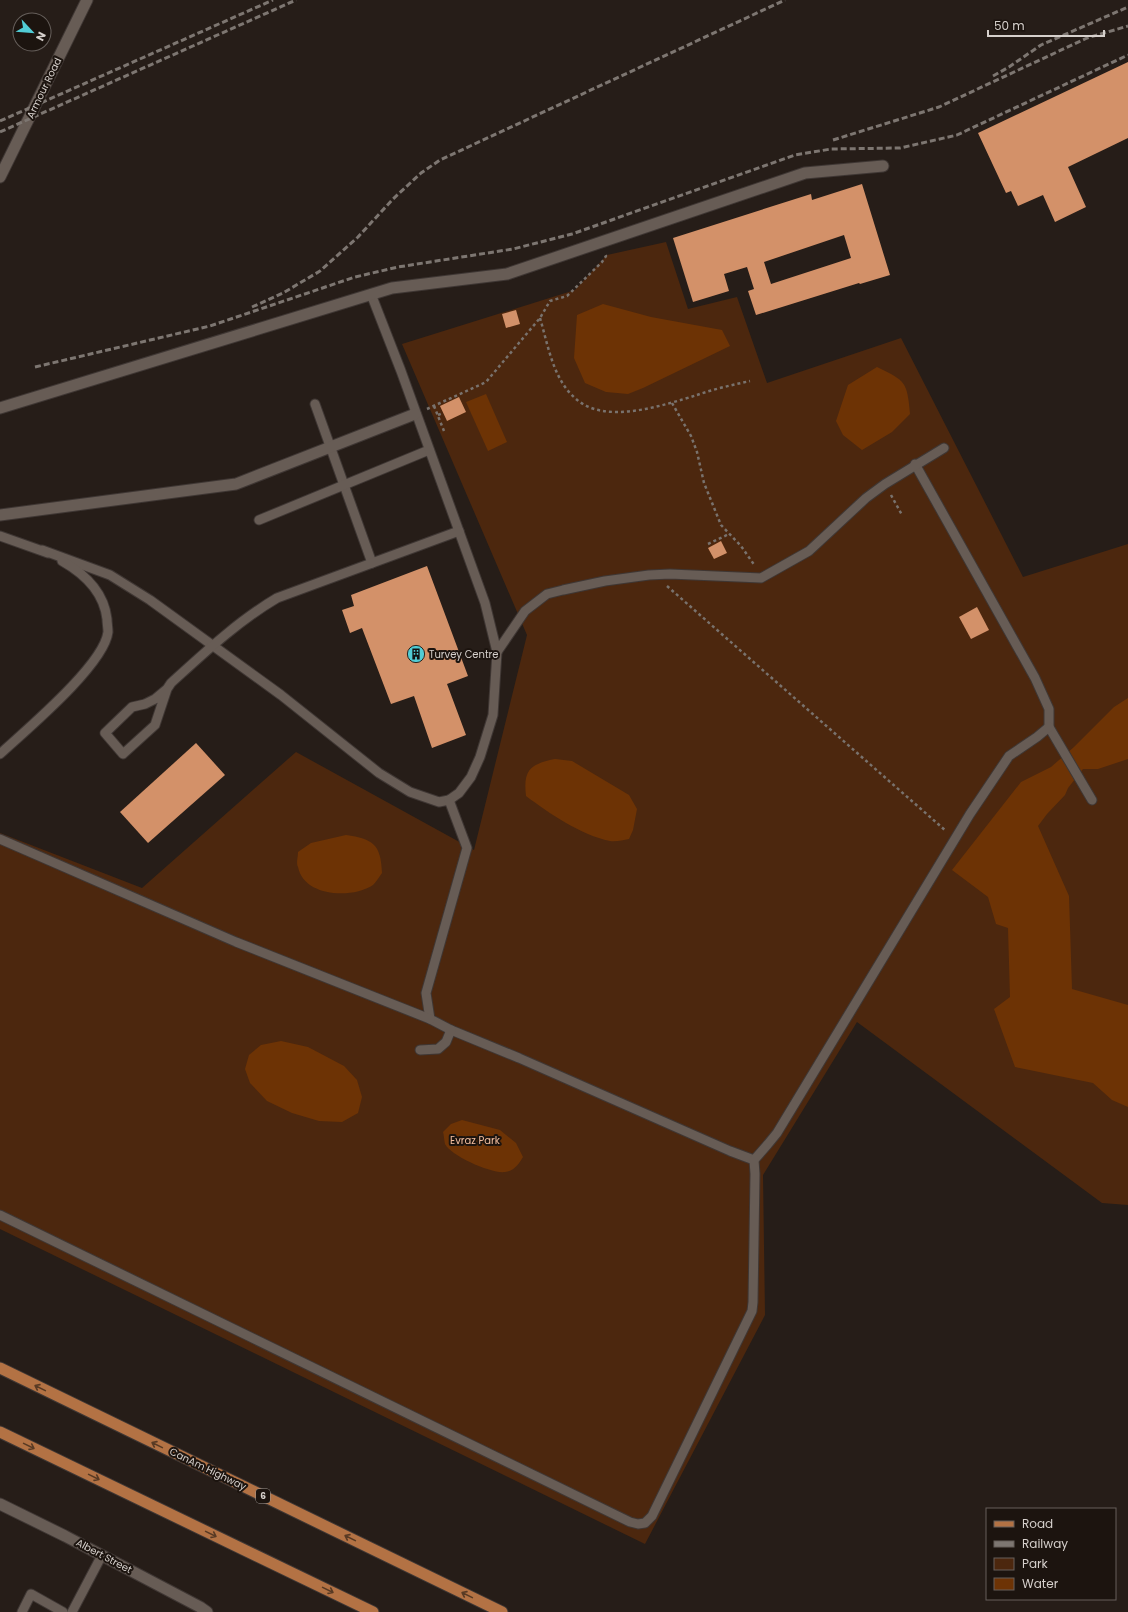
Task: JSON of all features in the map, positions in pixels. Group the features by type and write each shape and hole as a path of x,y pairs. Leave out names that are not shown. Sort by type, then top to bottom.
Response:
{"main road":[{"name":"CanAm Highway","path":"0,1368 502,1612"},
{"path":"0,1432 373,1612"}],"street":[{"name":"Armour Road","path":"0,176 87,0"},
{"path":"0,408 392,288 507,274 805,173 883,166"},
{"path":"0,515 236,484 415,414"},
{"name":"Albert Street","path":"0,1504 102,1555 201,1610"}],"lane":[{"path":"0,536 110,575 150,600 281,694 379,773 410,792 439,802 449,800 459,793 471,777 480,757 493,715 497,652 485,603 415,414 401,371 371,294"},
{"path":"315,404 372,563"},
{"path":"497,652 525,611 546,594 605,581 649,575 670,574 761,578 808,551 866,498 916,464 944,448"},
{"path":"259,520 429,450"},
{"path":"916,464 1035,678 1049,709 1049,727 1090,797"},
{"path":"167,689 155,699 145,704 132,707 105,733 123,754 155,725 167,689 171,683 213,645 261,608 277,598 459,531"},
{"path":"0,754 86,671 100,654 108,632 105,608 93,584 69,565 42,550"},
{"path":"0,1216 630,1522 638,1524 645,1523 652,1516 752,1311 754,1160 777,1133 956,838 1009,756 1049,727"},
{"path":"430,1019 426,994 467,848 449,800"},
{"path":"0,839 236,942 430,1019 451,1030 754,1160"},
{"path":"420,1050 438,1049 446,1042 451,1030"},
{"path":"72,1612 102,1555"},
{"path":"22,1612 31,1594 63,1612"}],"path":[{"path":"415,414 486,382 540,318 550,301 567,296 602,262 606,256 599,242"},
{"path":"540,318 559,378 569,392 581,404 595,410 614,412 645,409 750,381"},
{"path":"672,403 691,436 697,452 704,483 721,525 751,558 761,578"},
{"path":"434,406 444,431"},
{"path":"438,415 443,413"},
{"path":"885,484 902,515"},
{"path":"708,544 729,534"},
{"path":"664,584 948,833 956,838"}],"green space":[{"name":"Evraz Park","path":"666,242 688,309 737,297 767,383 901,338 1023,577 1128,544 1128,1205 1102,1203 857,1022 763,1175 765,1315 645,1544 0,1229 0,833 142,888 296,752 474,850 527,635 402,344 575,290 607,255"}],"water":[{"path":"603,304 651,317 722,330 730,346 628,394 606,392 585,383 574,358 577,315"},
{"path":"877,367 894,376 903,384 908,395 910,414 892,432 862,450 843,435 836,421 848,385"},
{"path":"486,394 507,442 488,451 466,402"},
{"path":"1128,698 1128,759 1098,769 1083,769 1068,788 1065,795 1038,826 1069,896 1072,989 1128,1005 1128,1107 1112,1100 1093,1083 1015,1067 994,1009 1010,997 1008,928 996,924 988,897 952,870 1021,782 1051,767 1074,747 1114,707"},
{"path":"555,759 572,761 629,795 637,809 633,830 629,839 610,841 588,834 555,817 526,796 526,780 527,774 530,770 540,763"},
{"path":"346,835 369,841 377,849 380,855 382,873 373,885 353,892 342,893 319,890 309,884 302,877 297,865 298,852 311,843"},
{"path":"281,1041 308,1047 344,1066 357,1080 362,1097 358,1113 342,1122 319,1121 292,1113 267,1101 250,1083 245,1069 249,1055 261,1045"},
{"path":"462,1120 500,1130 516,1143 523,1157 520,1162 511,1170 499,1172 472,1163 455,1154 445,1144 443,1132 451,1124"}],"building":[{"path":"1128,62 1128,138 1068,167 1086,207 1055,222 1043,195 1018,206 1011,191 1006,193 978,133"},
{"path":"862,184 890,275 860,284 859,283 756,315 748,291 754,289 747,267 724,274 729,291 693,302 673,238 811,194 812,200","holes":["844,235 851,258 771,284 764,262"]},
{"path":"516,310 520,324 506,328 502,314"},
{"path":"459,397 466,412 447,421 440,406"},
{"path":"721,541 727,553 714,559 708,548"},
{"name":"Turvey Centre","path":"427,566 468,676 447,684 466,735 432,748 414,696 391,704 362,628 350,633 342,610 354,606 351,595"},
{"path":"977,607 989,630 971,639 959,617"},
{"path":"196,743 225,775 148,843 120,812"}],"railway":[{"path":"0,121 273,0"},
{"path":"0,132 296,0"},
{"path":"252,307 283,293 320,271 358,237 393,199 421,173 440,160 785,0"},
{"path":"993,76 1041,45 1128,7"},
{"path":"833,140 939,107 1087,38 1128,26"},
{"path":"35,367 210,326 355,277 398,267 513,249 572,234 795,155 831,149 900,148 957,135 1128,55"}],"place":[{"name":"Turvey Centre","path":"416,654"}]}
